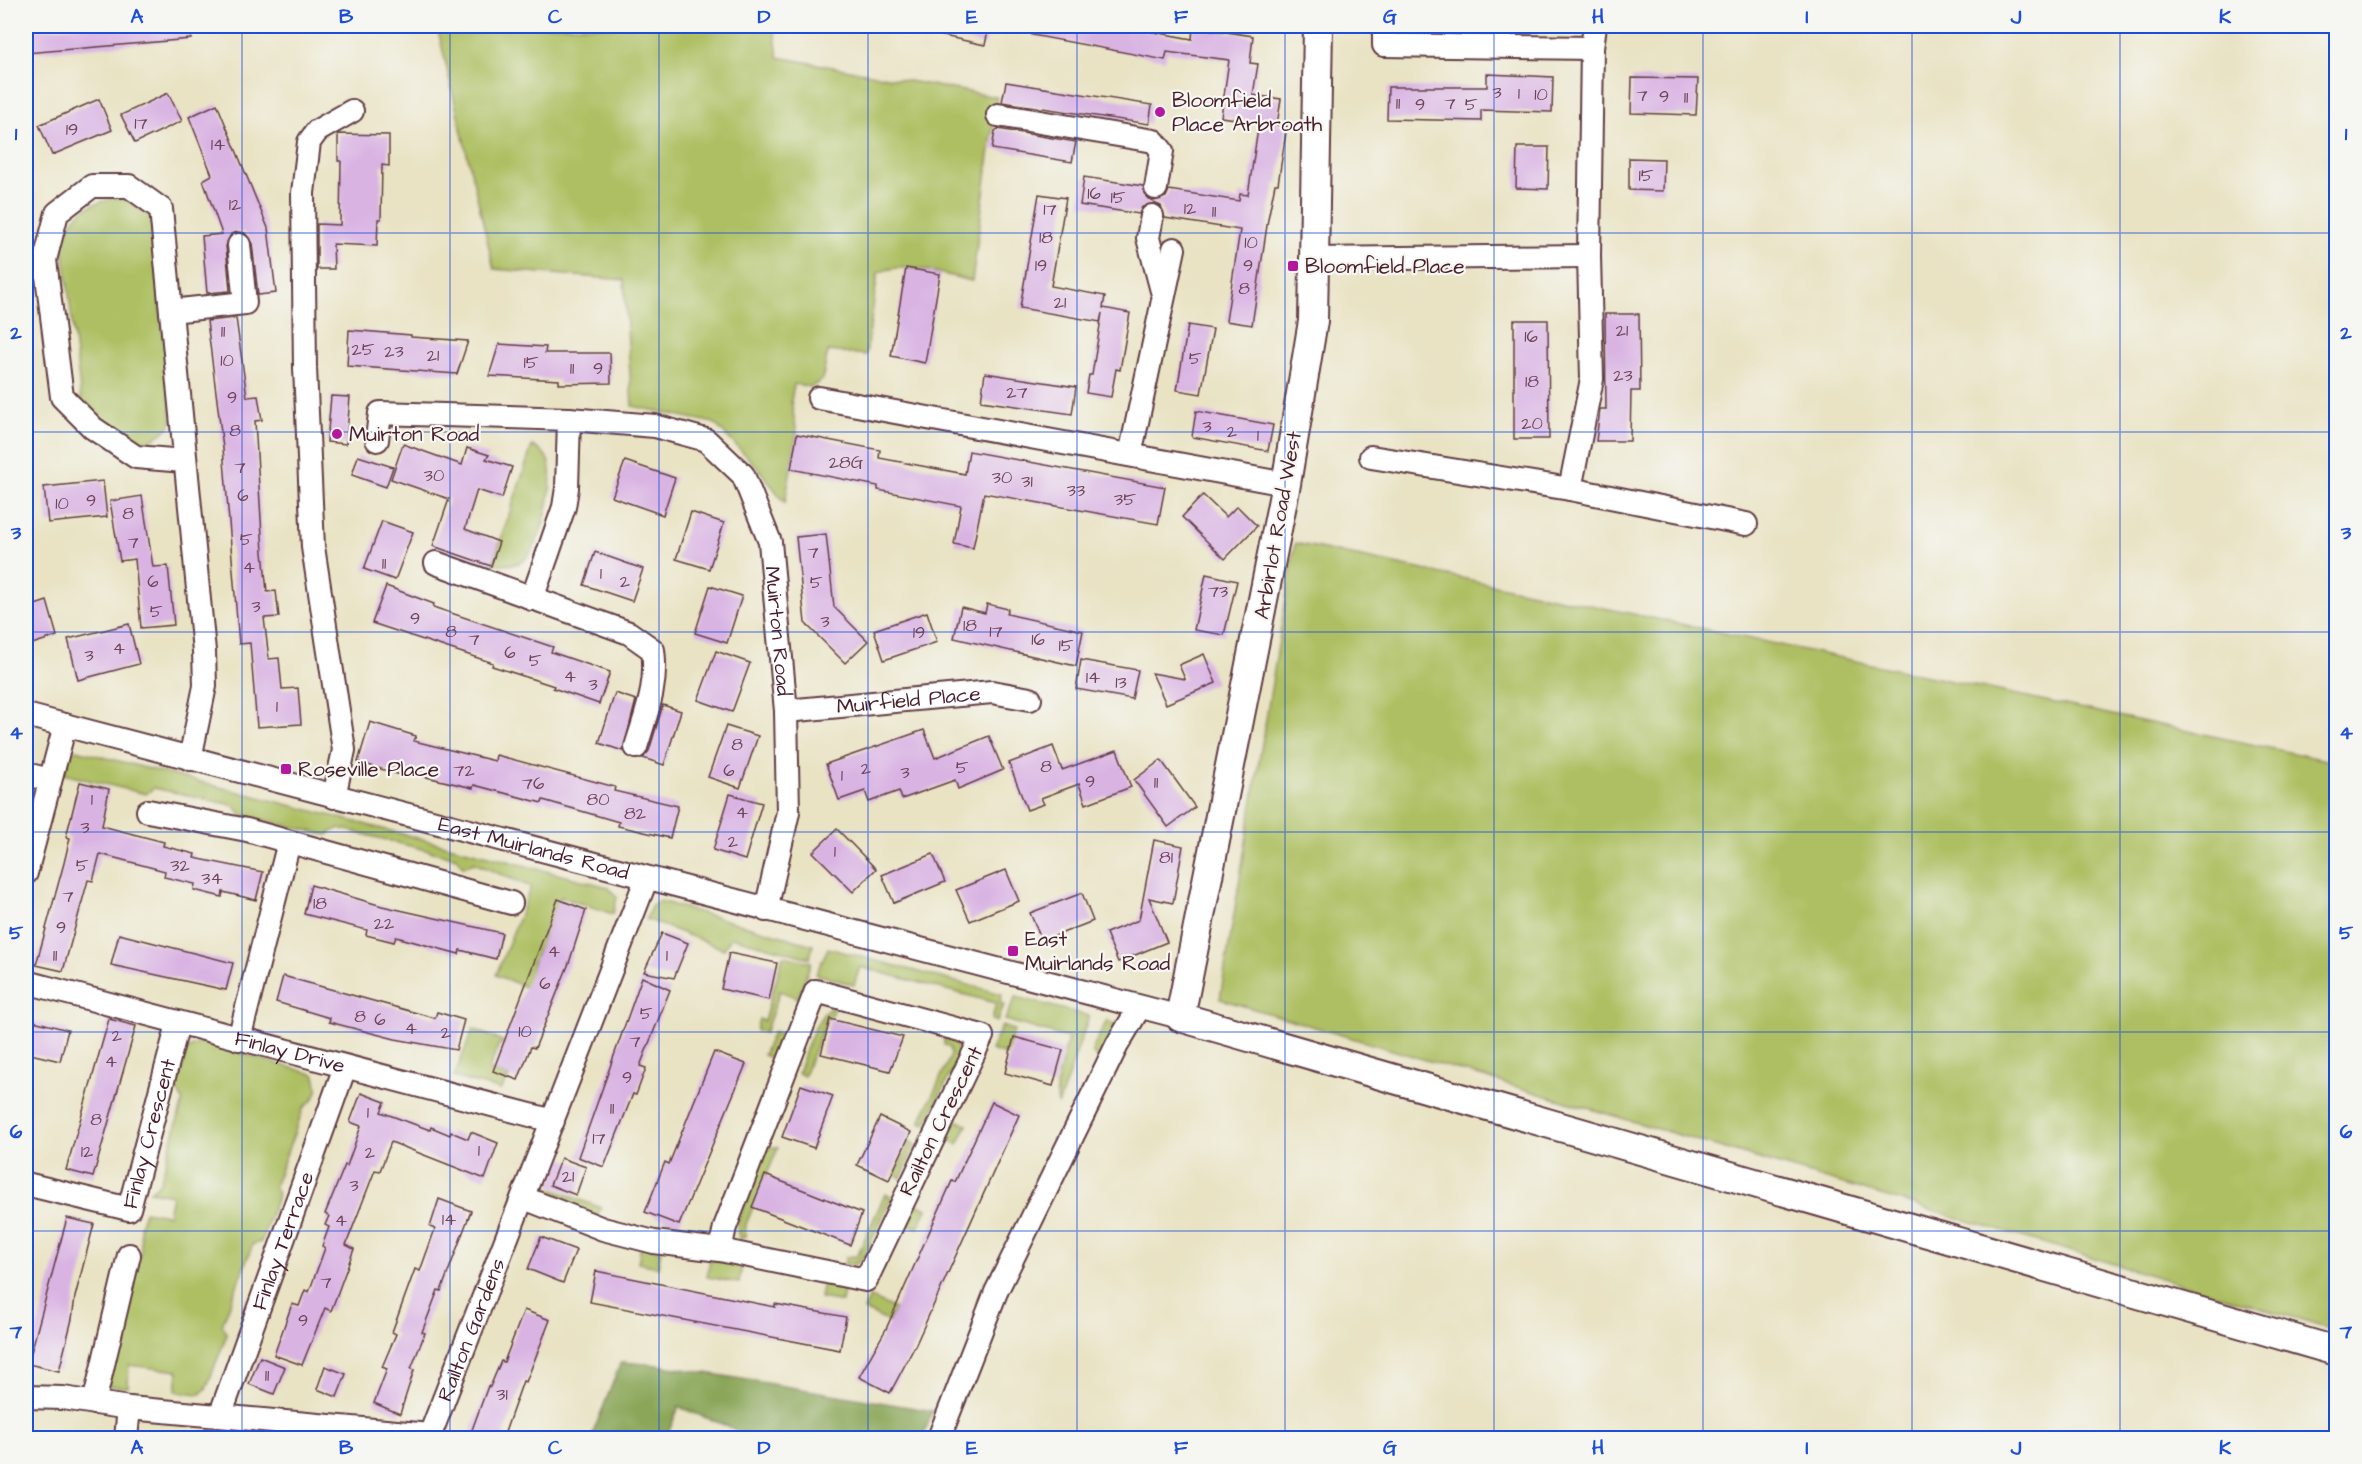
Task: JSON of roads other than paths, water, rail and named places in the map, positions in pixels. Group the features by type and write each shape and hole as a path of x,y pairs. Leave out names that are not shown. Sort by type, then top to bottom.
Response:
{"main road":[{"name":"Arbirlot Road West","path":"1180,1017 1287,484 1313,321 1318,26"},
{"path":"1180,1017 2337,1351"}],"street":[{"path":"1384,26 1384,45 1592,48"},
{"path":"1570,489 1592,379 1589,256 1592,48 1595,26"},
{"path":"334,797 344,750 313,547 305,368 303,193 309,142 317,131 352,111"},
{"path":"998,115 1154,141 1162,150 1156,188"},
{"path":"184,461 136,457 93,428 62,397 45,260 57,213 92,186 129,186 161,209 204,651 205,686 190,759"},
{"path":"1152,216 1148,238 1163,296"},
{"path":"171,311 245,303 240,245"},
{"path":"1130,455 1174,249"},
{"path":"1314,260 1589,256"},
{"path":"819,398 1287,484"},
{"name":"Muirton Road","path":"377,440 380,413 568,419 654,426 706,440 743,475 770,542 786,711 788,812 766,910"},
{"path":"532,599 564,507 567,488 568,419"},
{"path":"1371,457 1570,489 1746,524"},
{"path":"436,563 629,633 653,650 656,669 653,690 636,747"},
{"name":"Muirfield Place","path":"786,711 992,692 1030,699"},
{"name":"East Muirlands Road","path":"26,715 646,880 1180,1017"},
{"path":"26,873 65,725"},
{"path":"26,774 50,780"},
{"path":"148,811 247,830 511,903"},
{"path":"239,1039 289,842"},
{"name":"Railton Gardens","path":"26,1397 429,1437 646,880"},
{"name":"Finlay Drive","path":"26,982 178,1024 553,1121"},
{"name":"Railton Crescent","path":"524,1198 603,1230 654,1242 720,1250 866,1280 982,1036 816,991 725,1227 720,1250"},
{"path":"939,1438 996,1292 1117,1045 1139,1008"},
{"name":"Finlay Crescent","path":"26,1184 129,1209 178,1024"},
{"name":"Finlay Terrace","path":"220,1416 345,1067"},
{"path":"94,1402 129,1255"},
{"path":"126,1438 129,1408"}],"place":[{"name":"Bloomfield Place Arbroath","path":"1160,112"},
{"name":"Bloomfield Place","path":"1293,266"},
{"name":"Muirton Road","path":"337,434"},
{"name":"Roseville Place","path":"286,769"},
{"name":"East Muirlands Road","path":"1013,951"}]}
